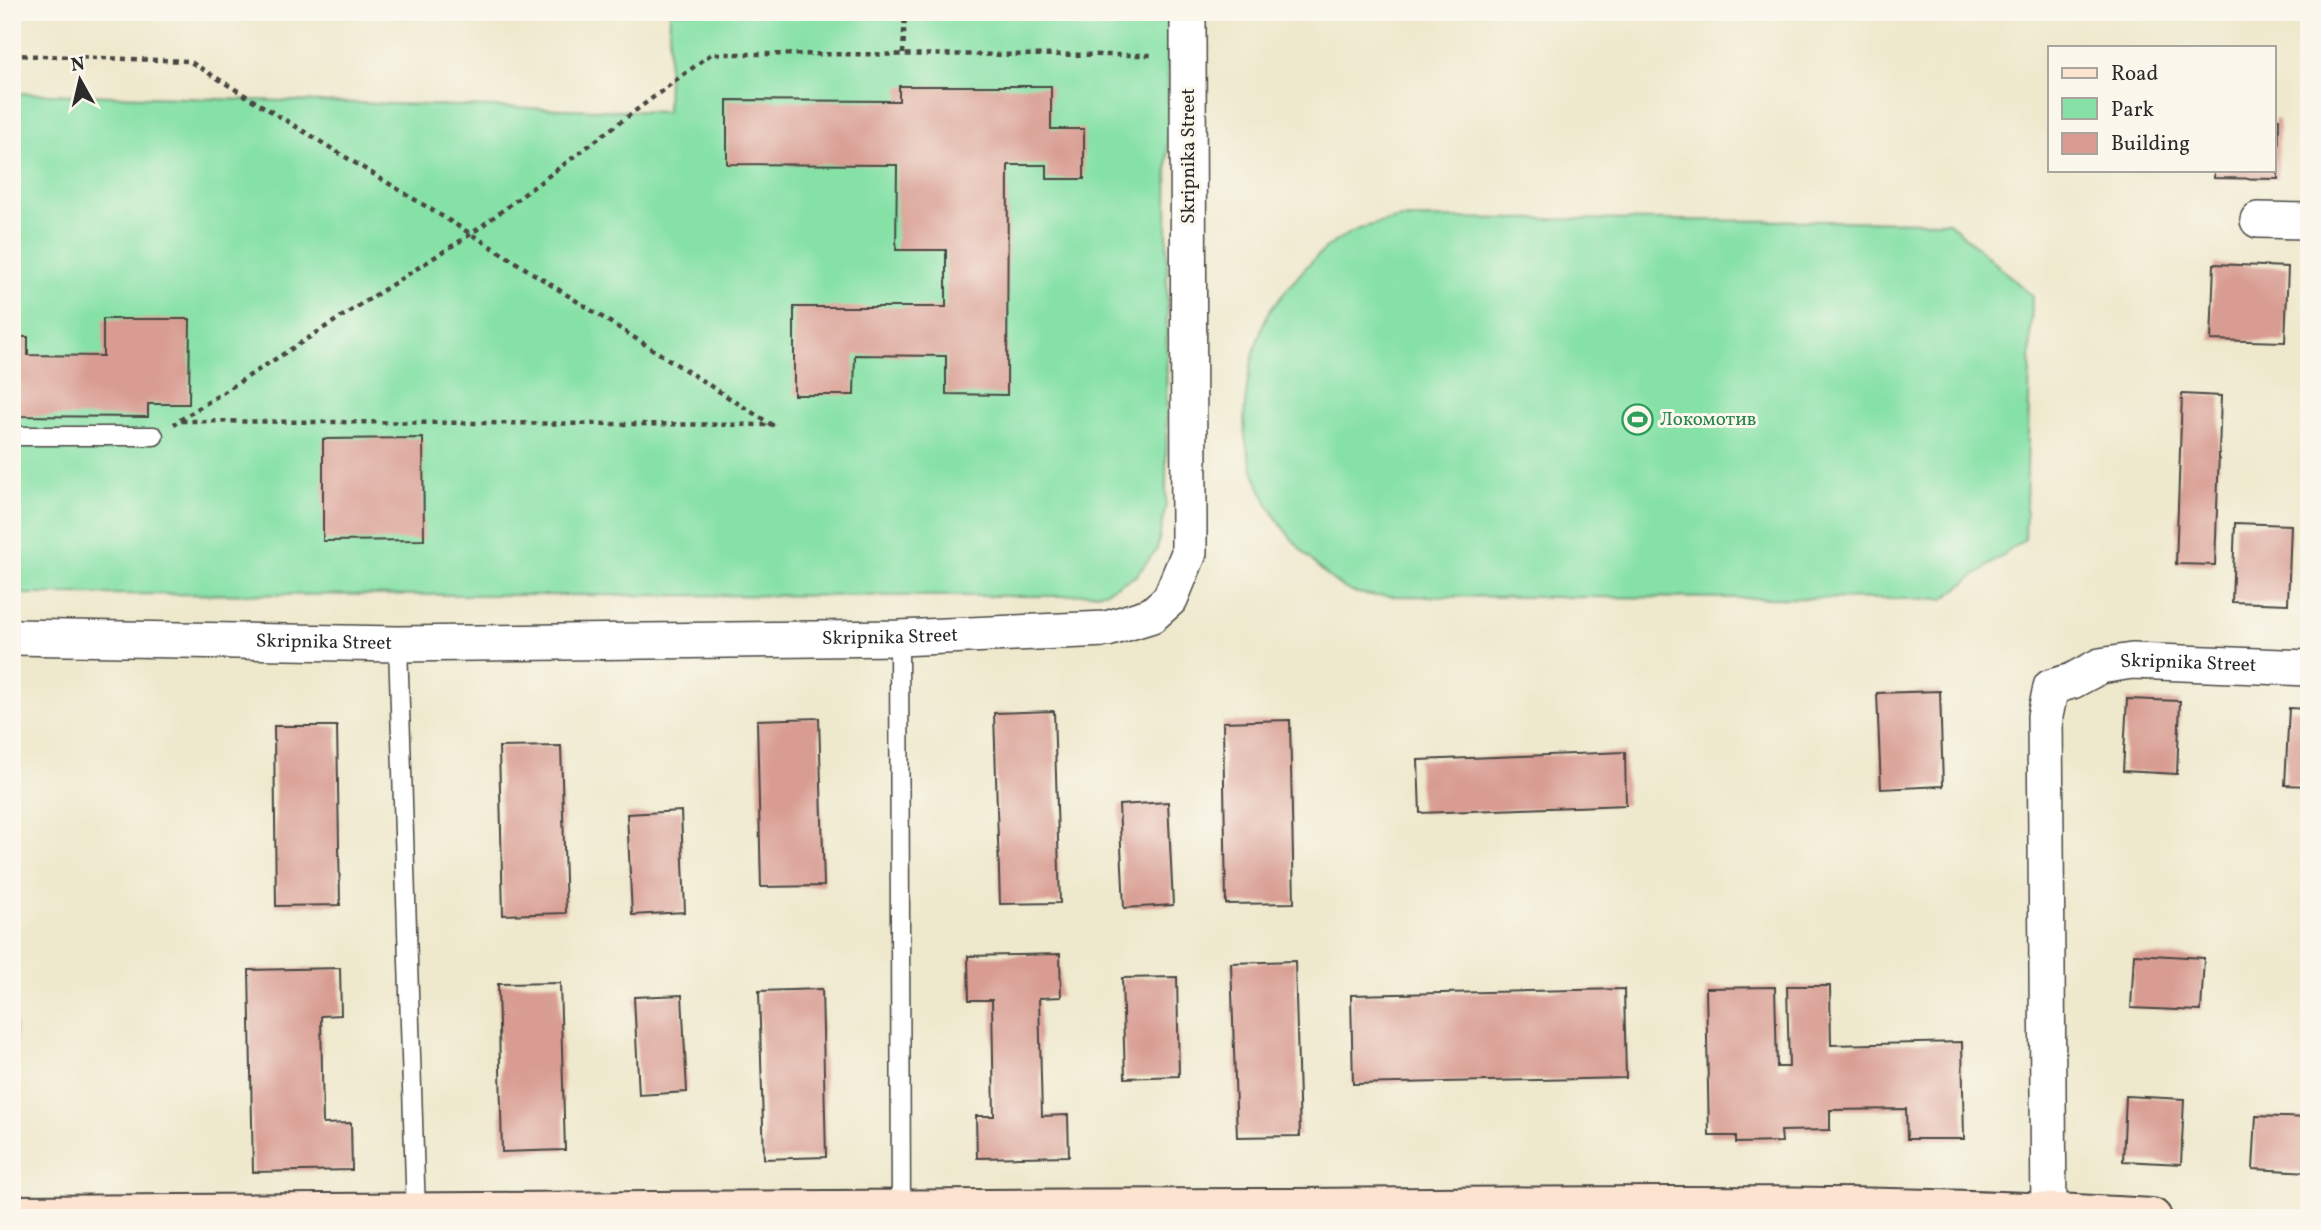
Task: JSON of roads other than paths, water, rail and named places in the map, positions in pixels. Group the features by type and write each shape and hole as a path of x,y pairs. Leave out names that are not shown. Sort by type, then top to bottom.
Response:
{"main road":[{"path":"12,1215 1752,1206 2152,1218"}],"street":[{"name":"Skripnika Street","path":"12,637 398,644 899,638 1107,629 1152,615 1170,599 1189,553 1188,12"},
{"path":"2258,220 2309,221"},
{"name":"Skripnika Street","path":"2049,1215 2045,716 2051,687 2072,681 2100,666 2132,661 2309,668"}],"lane":[{"path":"12,436 153,436"},
{"path":"899,638 901,1209"},
{"path":"398,644 416,1214"}],"place":[{"name":"Локомотив","path":"1637,420"}]}
